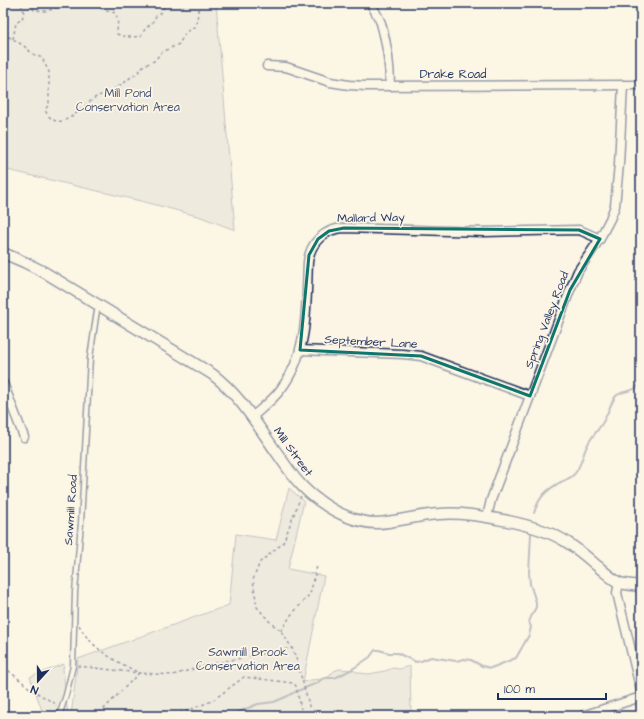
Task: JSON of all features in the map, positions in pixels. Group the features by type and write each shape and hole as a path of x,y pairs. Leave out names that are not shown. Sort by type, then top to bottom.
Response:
{"street":[{"path":"371,3 380,22 385,39 390,69 390,86"},
{"name":"Drake Road","path":"268,66 286,67 340,84 366,86 641,85"},
{"name":"Spring Valley Road","path":"487,517 490,500 570,290 578,271 600,239 616,204 620,157 623,85"},
{"name":"Mallard Way","path":"252,417 280,390 292,372 300,350 305,325 309,255 311,248 318,239 330,231 344,228 484,232 579,230 600,239"},
{"name":"Mill Street","path":"3,253 44,272 212,374 241,402 292,475 304,489 319,501 337,512 370,522 386,522 439,514 463,514 487,517 522,525 560,538 578,550 610,577 619,582 628,585 640,583"},
{"name":"September Lane","path":"300,350 421,356 530,396"},
{"path":"3,383 24,436"},
{"path":"619,582 617,593 641,691"},
{"path":"582,716 641,697"}],"lane":[{"name":"Sawmill Road","path":"58,716 66,695 73,666 76,572 81,523 90,358 98,305"}],"path":[{"path":"13,38 16,23 22,20 24,12 19,3"},
{"path":"29,3 34,10 47,11 64,5 76,3"},
{"path":"102,3 100,8 112,12 117,17 117,34 122,37 141,36 167,3"},
{"path":"3,34 13,38 33,54 42,58 49,72 49,104 45,110 46,113 50,119 55,121 68,119 99,95 108,95 113,93 116,86 124,83 137,74 143,66 154,61 162,52 179,44 186,32 194,27 197,21 198,3"},
{"path":"304,489 283,543 260,562 253,580 257,607 271,623 281,631 292,648 311,716"},
{"path":"281,631 291,615 310,594 317,566"},
{"path":"74,614 81,628 91,642 110,658 139,673"},
{"path":"73,666 173,675 211,664 292,648"},
{"path":"3,668 9,670 32,690 56,704 56,710"},
{"path":"97,716 139,673"},
{"path":"162,716 184,712 212,701 244,677 293,683 296,686 301,709"},
{"path":"302,716 304,712"}],"highlighted area":[{"path":"344,228 579,230 600,239 570,290 530,396 421,356 300,350 309,255 318,239 329,231"}],"green space":[{"name":"Mill Pond Conservation Area","path":"3,3 216,3 235,230 201,217 145,202 3,169"},
{"name":"Sawmill Brook Conservation Area","path":"289,488 304,501 288,569 324,576 303,682 323,679 339,669 369,674 393,668 399,669 410,666 411,716 71,716 78,659 229,605 236,534 276,540"},
{"path":"64,664 63,669 68,716 44,716 30,677"}],"waterway":[{"path":"534,513 538,503 547,491 575,474 588,444 603,422 616,396 620,393 636,388 641,380"},
{"path":"222,716 236,713 258,704 274,702 317,683 322,679 337,677 370,657 375,650 397,653 416,662 431,657 456,661 464,659 471,660 482,666 491,668 516,658 529,635 531,627 529,622 536,607 536,602 530,584 529,573 531,534"}]}
